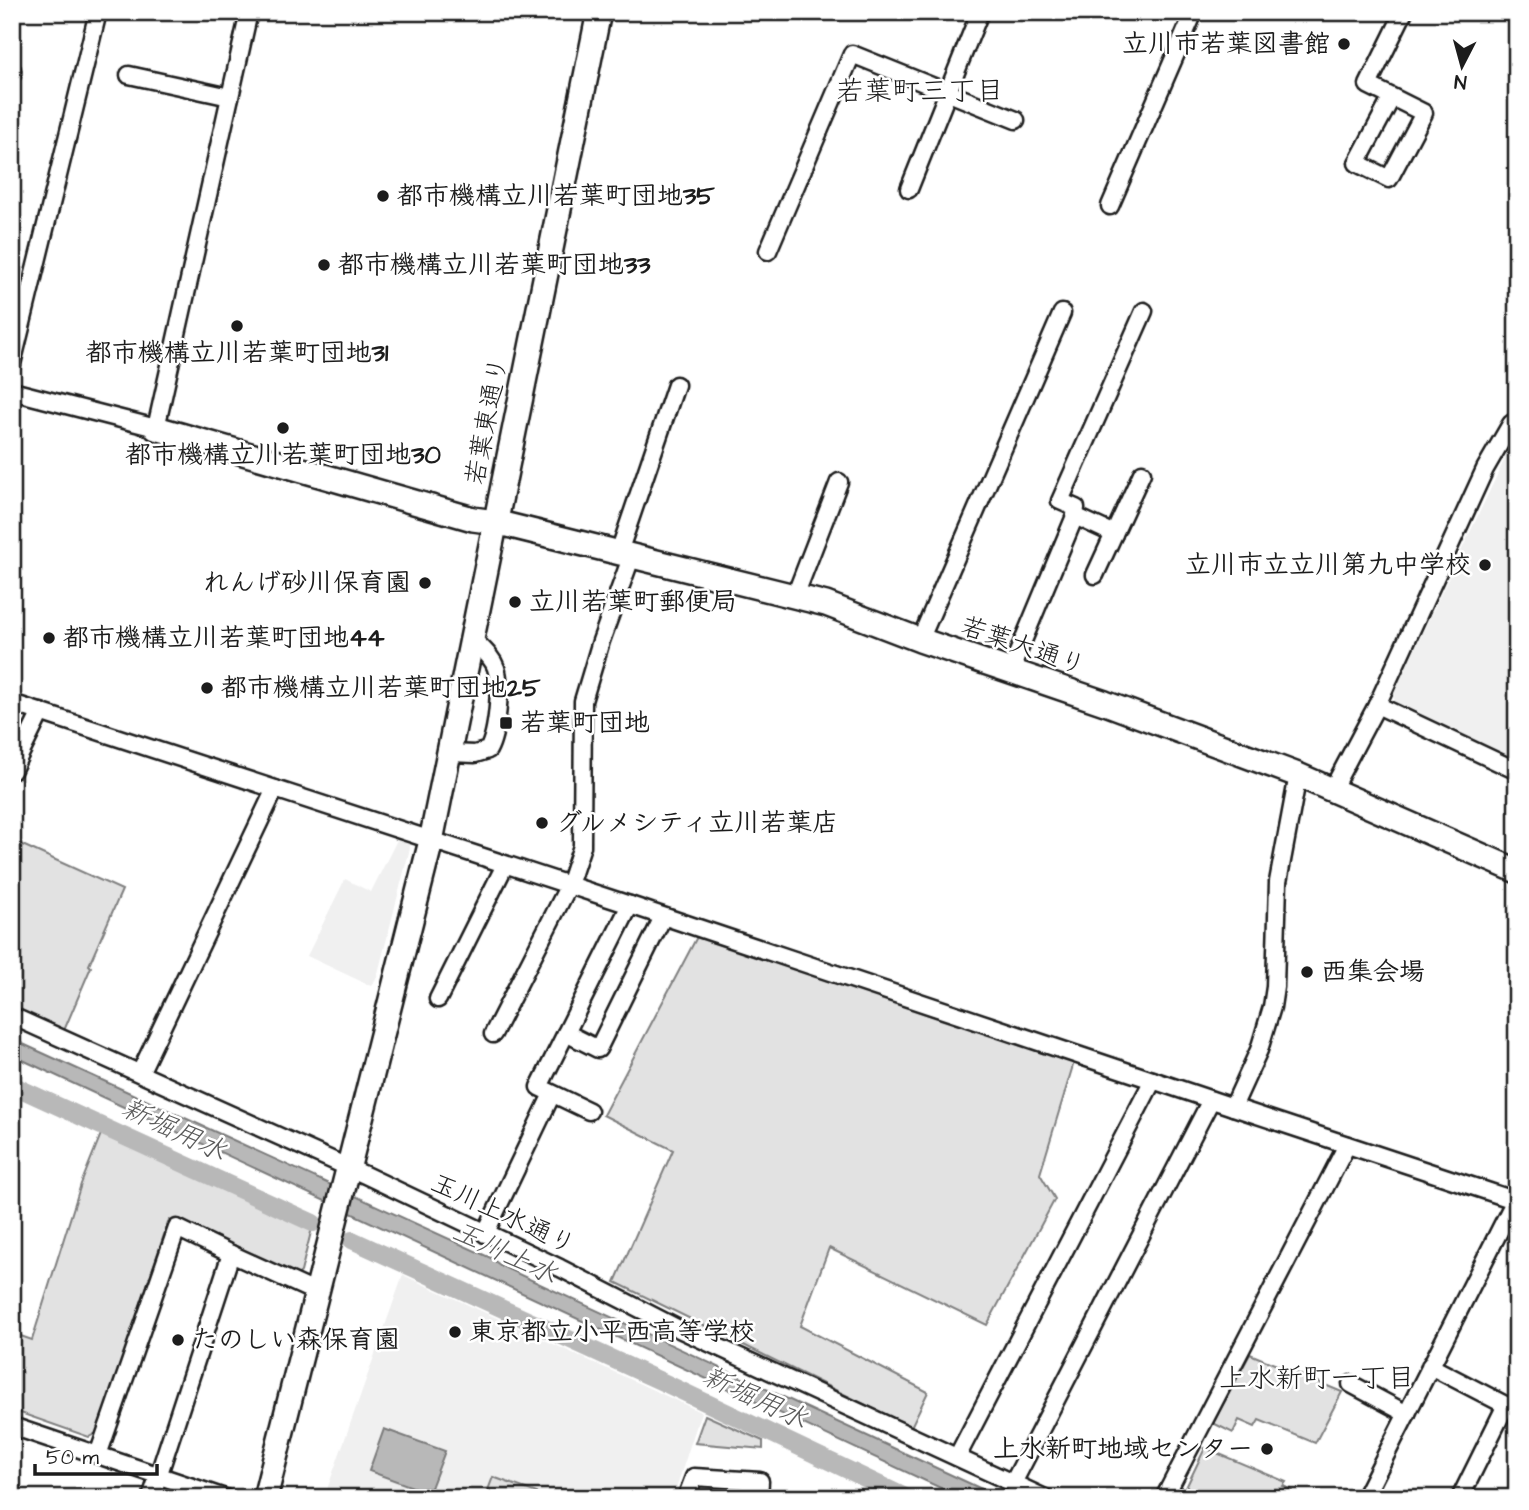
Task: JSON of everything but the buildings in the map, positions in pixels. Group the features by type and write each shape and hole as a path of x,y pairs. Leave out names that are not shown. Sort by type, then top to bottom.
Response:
{"street":[{"path":"12,364 98,12"},
{"path":"12,391 156,428 249,12"},
{"name":"若葉東通り","path":"265,1498 431,841 599,12"},
{"path":"909,189 980,12"},
{"path":"1110,206 1194,12"},
{"path":"1392,97 1357,163 1389,178 1424,113 1392,97 1368,85 1404,12"},
{"path":"768,251 852,54 1016,120"},
{"path":"129,75 230,97"},
{"path":"1010,672 1075,516 1076,508 1060,501 1144,311"},
{"path":"920,640 1062,313"},
{"path":"493,1034 569,885 582,846 583,701 676,385"},
{"path":"1332,790 1377,705 1485,469 1511,424 1517,420"},
{"name":"若葉大通り","path":"156,428 473,519 625,553 826,604 1298,775 1517,871"},
{"path":"1095,575 1142,473"},
{"path":"795,596 839,482"},
{"path":"1075,516 1114,534"},
{"path":"450,754 475,754 488,750 494,738 497,671 492,659 472,638"},
{"path":"12,703 630,905 1516,1201 1364,1498"},
{"path":"1377,705 1517,771"},
{"path":"12,771 41,712"},
{"path":"1233,1107 1259,1049 1272,1007 1278,881 1298,775"},
{"path":"139,1073 275,789"},
{"path":"438,999 505,864"},
{"path":"589,1111 539,1087 630,905"},
{"path":"566,1033 598,1049 663,917"},
{"name":"玉川上水通り","path":"12,1016 139,1073 347,1178 485,1234 560,1268 677,1328 1045,1498"},
{"path":"957,1457 1153,1080"},
{"path":"485,1234 552,1094"},
{"path":"1013,1483 1211,1100"},
{"path":"1164,1498 1347,1145"},
{"path":"98,1455 177,1228 317,1293"},
{"path":"151,1498 231,1255"},
{"path":"1430,1366 1513,1406 1460,1498"},
{"path":"1352,1384 1406,1414"},
{"path":"12,1426 225,1498"},
{"path":"686,1498 694,1477 760,1482 759,1498"}],"shaded area":[{"name":"立川市立立川第九中学校","path":"1517,433 1517,762 1396,705 1393,695"},
{"path":"398,838 409,842 410,848 377,977 371,986 307,956 345,879 371,892"},
{"path":"18,843 122,890 63,1033 12,1011 12,857"},
{"path":"699,933 1075,1059 1040,1174 1055,1199 987,1325 829,1248 800,1326 928,1392 911,1427 615,1282 673,1150 603,1115"},
{"path":"101,1134 312,1228 301,1272 294,1278 169,1220 98,1432 89,1437 12,1410 12,1333 32,1340 81,1184"},
{"name":"東京都立小平西高等学校","path":"403,1275 701,1412 673,1498 324,1498"},
{"path":"1250,1354 1342,1392 1315,1443 1259,1420 1255,1427 1239,1420 1233,1433 1213,1423"},
{"path":"705,1415 763,1441 763,1449 695,1443"},
{"path":"1205,1448 1286,1482 1283,1486 1292,1490 1288,1498 1181,1498"},
{"path":"493,1477 537,1493 535,1498 485,1498"}],"water":[{"path":"12,1039 491,1258 501,1266 1001,1498 962,1498 12,1055"},
{"path":"384,1429 445,1451 429,1493 369,1471"}],"waterway":[{"name":"新堀用水","path":"12,1085 313,1223"},
{"name":"新堀用水","path":"352,1240 667,1384 907,1498"}],"place":[{"name":"立川市若葉図書館","path":"1344,44"},
{"name":"都市機構立川若葉町団地35","path":"383,196"},
{"name":"都市機構立川若葉町団地33","path":"324,265"},
{"name":"都市機構立川若葉町団地31","path":"237,326"},
{"name":"都市機構立川若葉町団地30","path":"283,428"},
{"name":"立川市立立川第九中学校","path":"1485,565"},
{"name":"れんげ砂川保育園","path":"425,583"},
{"name":"立川若葉町郵便局","path":"515,602"},
{"name":"都市機構立川若葉町団地44","path":"49,638"},
{"name":"都市機構立川若葉町団地25","path":"207,688"},
{"name":"若葉町団地","path":"506,723"},
{"name":"グルメシティ立川若葉店","path":"542,823"},
{"name":"西集会場","path":"1307,972"},
{"name":"東京都立小平西高等学校","path":"455,1332"},
{"name":"たのしい森保育園","path":"178,1340"},
{"name":"上水新町地域センター","path":"1267,1449"}],"district":[{"name":"若葉町三丁目","path":"920,91"},
{"name":"上水新町一丁目","path":"1317,1378"}],"water label":[{"name":"玉川上水","path":"505,1253"}]}
